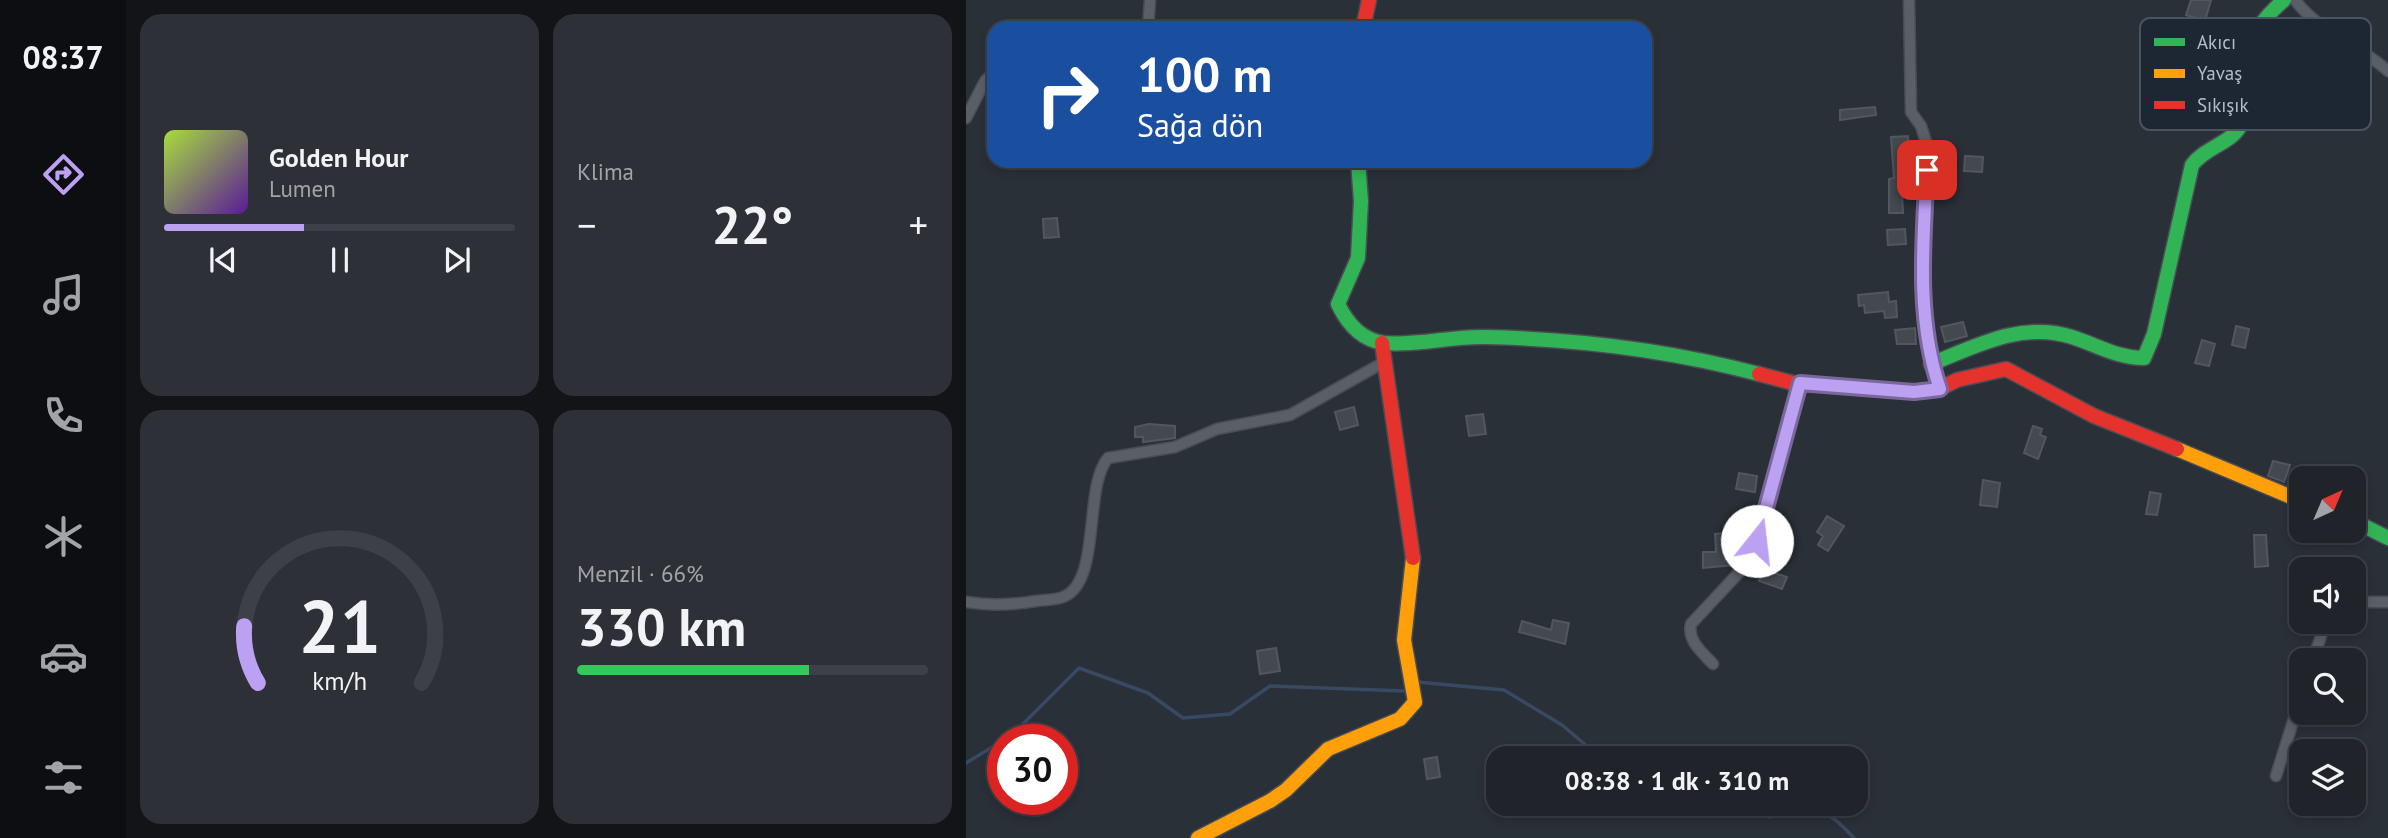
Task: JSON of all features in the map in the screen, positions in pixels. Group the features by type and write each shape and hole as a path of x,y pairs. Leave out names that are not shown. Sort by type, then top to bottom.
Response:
{"street":[{"path":"1148,21 1150,0"},
{"path":"1364,21 1369,0"},
{"path":"1909,0 1911,112 1921,127 1928,148 1923,260 1931,364 1940,389"},
{"path":"2265,18 2284,0"},
{"path":"2295,0 2308,18"},
{"path":"2371,55 2388,71"},
{"path":"966,118 987,79"},
{"path":"1931,364 2000,335 2029,329 2068,335 2131,359 2144,358 2154,334 2192,165 2199,152 2232,136 2237,130"},
{"path":"1359,168 1361,201 1358,258 1338,304 1348,326 1382,343 1483,337 1596,343 1692,356 1800,383 1914,392 1940,389 1957,380 2006,369 2094,416 2156,438 2207,464 2289,496"},
{"path":"1198,838 1286,790 1328,749 1400,719 1415,702 1404,640 1414,562 1382,343"},
{"path":"966,602 986,606 1017,605 1064,597 1074,588 1084,567 1091,537 1096,479 1100,467 1108,458 1175,447 1217,429 1290,415 1386,361"},
{"path":"1713,664 1696,645 1690,633 1691,624 1746,565 1754,549 1787,438 1800,383"},
{"path":"2366,527 2388,538"},
{"path":"2366,602 2388,602"},
{"path":"2276,776 2292,725"}],"building":[{"path":"2191,0 2211,0 2206,18 2186,15"},
{"path":"1875,107 1876,115 1840,120 1840,110"},
{"path":"1908,136 1909,157 1916,157 1916,166 1906,169 1908,188 1902,189 1903,213 1889,213 1889,179 1894,178 1891,137"},
{"path":"1965,156 1983,157 1982,172 1964,171"},
{"path":"1057,218 1059,237 1044,238 1043,219"},
{"path":"1905,229 1906,244 1888,245 1887,230"},
{"path":"1888,292 1889,302 1896,301 1897,317 1885,318 1884,311 1865,313 1864,305 1859,306 1858,295"},
{"path":"1963,322 1967,336 1945,342 1941,327"},
{"path":"2236,326 2249,329 2245,348 2232,345"},
{"path":"1915,328 1916,344 1897,344 1895,330"},
{"path":"2202,340 2215,344 2209,366 2195,363"},
{"path":"1354,407 1358,425 1340,430 1335,412"},
{"path":"1483,414 1486,434 1469,436 1466,416"},
{"path":"1149,424 1175,426 1175,438 1143,442 1143,437 1135,437 1135,427"},
{"path":"2033,426 2042,429 2040,435 2046,437 2038,459 2024,453"},
{"path":"2273,461 2290,465 2284,482 2268,476"},
{"path":"1739,473 1757,476 1755,492 1736,489"},
{"path":"1983,480 2000,483 1997,507 1980,505"},
{"path":"2150,492 2161,494 2157,515 2146,514"},
{"path":"1827,516 1844,526 1828,551 1818,545 1823,536 1817,532"},
{"path":"1723,533 1725,561 1735,565 1703,568 1703,552 1716,552 1715,534"},
{"path":"2254,535 2266,535 2268,566 2255,567"},
{"path":"1763,569 1787,577 1782,589 1759,581"},
{"path":"1553,620 1569,623 1565,644 1519,632 1522,621 1551,630"},
{"path":"1276,648 1280,671 1260,674 1257,651"},
{"path":"1437,757 1440,777 1427,779 1424,759"}],"waterway":[{"path":"966,763 1012,735 1079,668 1148,693 1183,718 1230,714 1270,686 1404,691"},
{"path":"1417,682 1504,690 1562,725 1587,746"},
{"path":"1768,816 1774,816"},
{"path":"1830,816 1854,838"}],"traffic: fast":[{"path":"2266,18 2284,0"},
{"path":"1931,364 1982,343 2035,332 2072,337 2116,353 2144,358 2154,334 2192,165 2237,130"},
{"path":"1359,168 1361,201 1358,258 1338,304 1350,324 1368,338 1396,344 1485,337 1589,343 1691,358 1759,374"},
{"path":"2366,527 2388,538"}],"traffic: slow":[{"path":"2177,449 2289,496"},
{"path":"1198,838 1270,801 1286,790 1328,749 1400,719 1415,702 1404,640 1413,558"}],"traffic: jam":[{"path":"1364,21 1369,0"},
{"path":"1382,343 1413,558"},
{"path":"1759,374 1793,383 1914,392 1939,389 1957,380 2006,369 2094,416 2177,449"}],"route":[{"path":"1757,541 1800,383 1914,392 1940,389 1929,354 1923,260 1927,170"}]}
